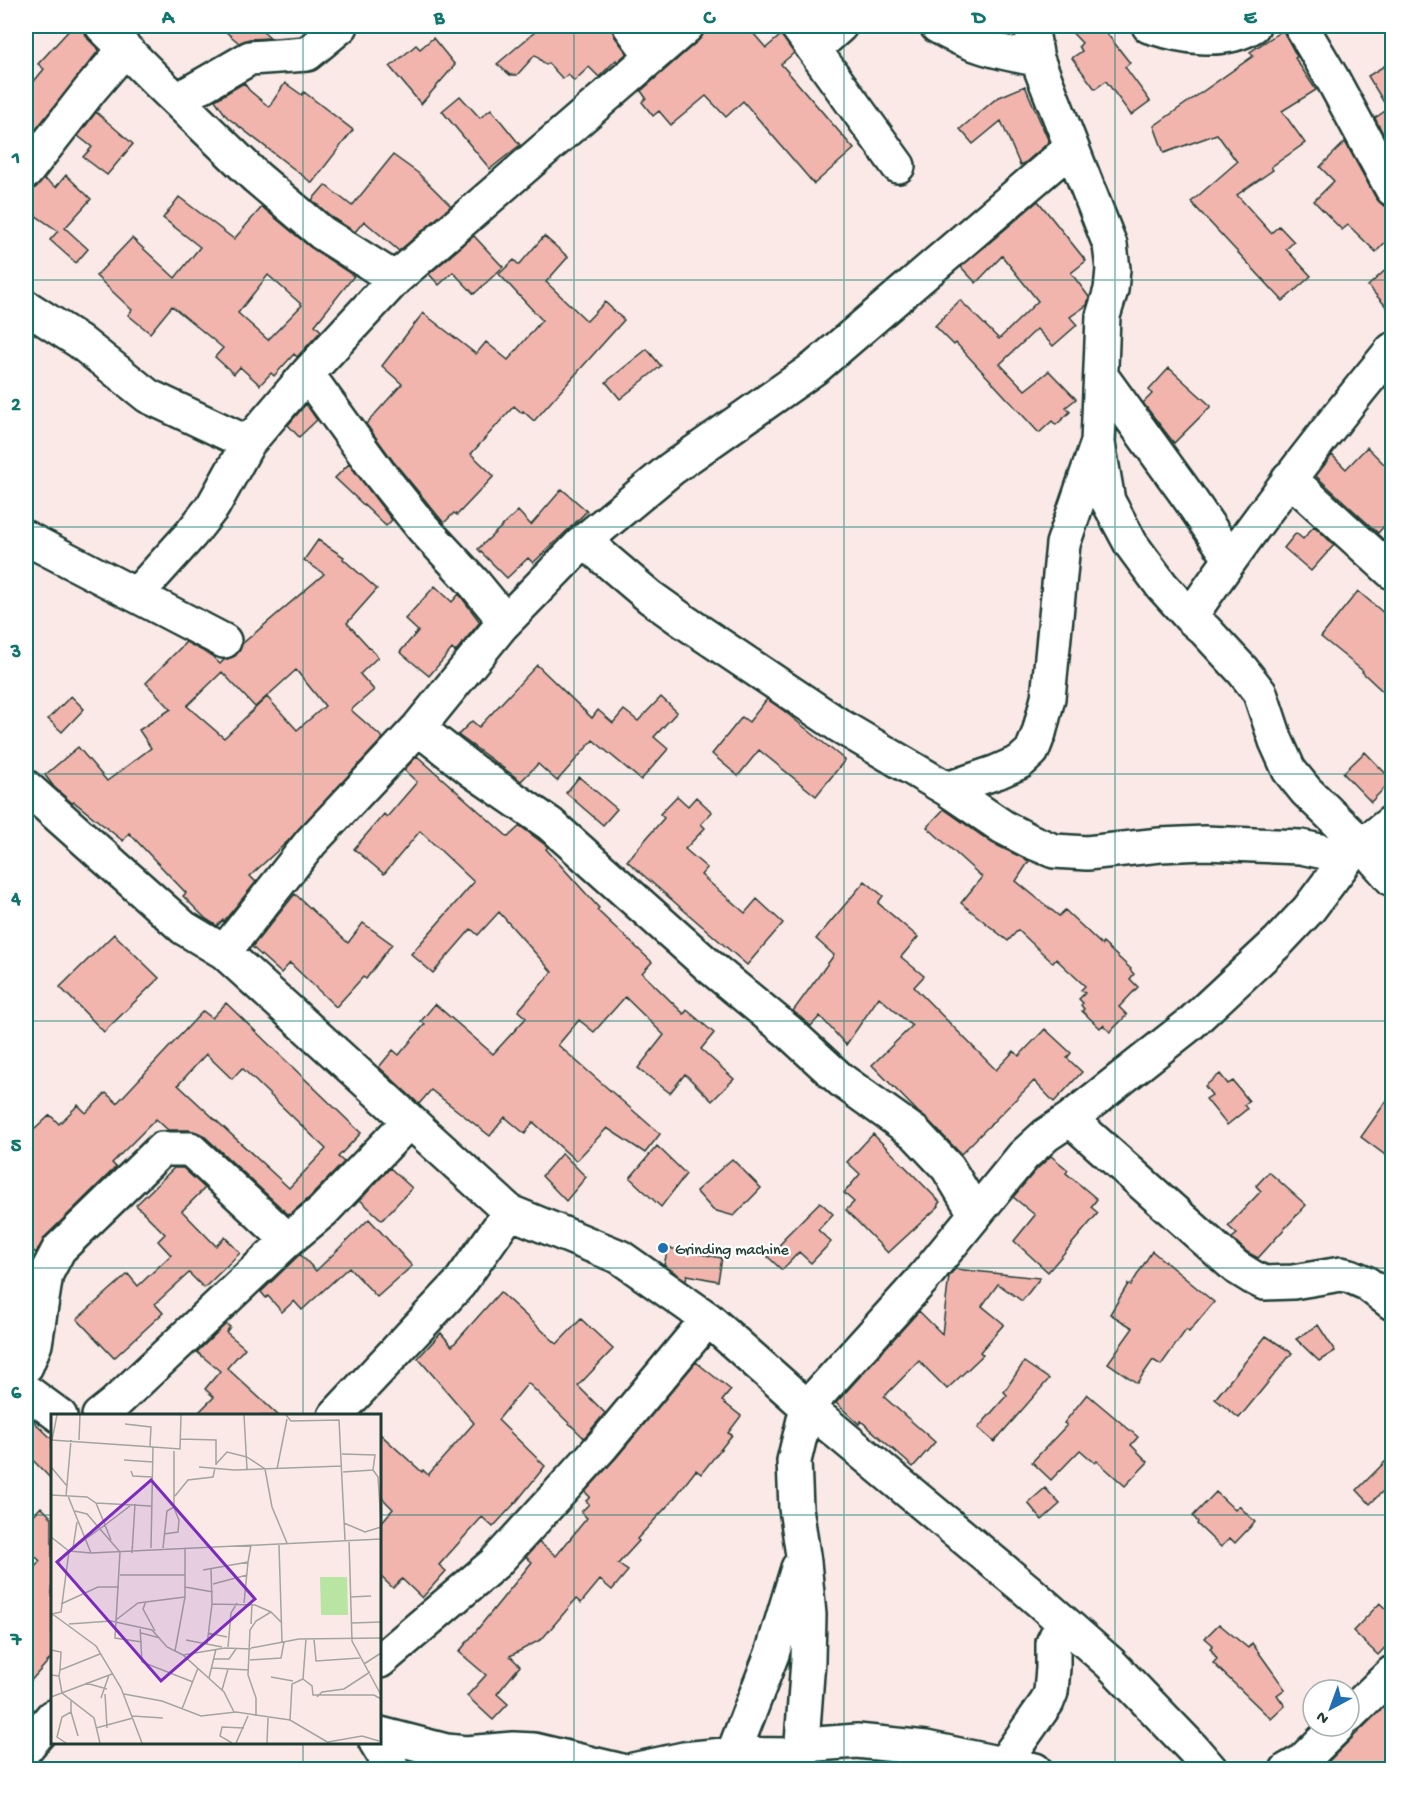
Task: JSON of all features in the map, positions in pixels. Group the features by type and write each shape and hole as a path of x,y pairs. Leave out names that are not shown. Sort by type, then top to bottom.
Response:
{"street":[{"path":"102,26 256,177 322,232 395,279"},
{"path":"177,100 250,58 307,54 340,26"},
{"path":"630,26 652,56"},
{"path":"136,595 213,506 249,443 308,374 395,279 687,26"},
{"path":"840,26 805,37 898,166"},
{"path":"937,26 948,33 997,52 1037,59"},
{"path":"1031,26 1037,59 1110,245 1113,269 1111,290 1103,316 1098,443 1108,501 1131,544 1149,569 1190,617 1243,671 1260,693 1276,741 1289,770 1355,851 1392,879"},
{"path":"1149,26 1169,32 1216,37 1230,36 1253,26"},
{"path":"1301,26 1392,189"},
{"path":"26,172 125,49"},
{"path":"224,952 311,842 418,728 501,626 584,541 671,469 816,367 1071,148"},
{"path":"26,308 79,341 148,396 249,443"},
{"path":"1190,617 1289,478 1392,350"},
{"path":"308,374 378,472 422,527 474,583 496,611 501,626"},
{"path":"1101,375 1230,558"},
{"path":"946,789 1020,762 1032,751 1048,698 1063,544 1098,443"},
{"path":"1289,478 1392,572"},
{"path":"26,538 224,641"},
{"path":"584,541 650,597 685,622 840,726 1030,842 1054,851 1087,852 1204,843 1355,851"},
{"path":"418,728 473,771 550,824 841,1080 915,1133 948,1168 975,1213"},
{"path":"26,787 184,928 224,952 510,1212 620,1257 708,1319 807,1407 1110,1663 1211,1770"},
{"path":"800,1758 808,1660 809,1615 796,1508 794,1461 807,1407 921,1281 1023,1155 1046,1134 1070,1119 1189,1025 1310,909 1355,851 1392,822"},
{"path":"1070,1119 1236,1267 1252,1277 1264,1283 1293,1282 1341,1274 1366,1284 1392,1303"},
{"path":"102,1414 288,1240 323,1211 410,1121"},
{"path":"26,1366 35,1344 46,1274 59,1249 162,1149 190,1149 288,1240"},
{"path":"337,1414 459,1284 510,1212"},
{"path":"381,1660 495,1563 602,1446 708,1319"},
{"path":"26,1391 57,1414"},
{"path":"731,1762 772,1654 803,1553"},
{"path":"1001,1767 1047,1702 1051,1692 1053,1644 1063,1622"},
{"path":"1361,1703 1392,1673"},
{"path":"26,1748 51,1719"},
{"path":"381,1734 466,1754 513,1749 534,1750 618,1770"},
{"path":"1298,1767 1326,1738"},
{"path":"800,1758 817,1744 877,1742 926,1748 1001,1767 1035,1770"},
{"path":"377,1744 393,1770"},
{"path":"633,1770 684,1759 731,1762 789,1755 800,1758"}],"building":[{"path":"73,26 84,26 88,39 99,50 26,142 26,91 44,69 38,64"},
{"path":"219,26 257,26 271,38 249,39 239,43"},
{"path":"542,26 612,26 615,37 627,53 617,62 616,60 599,77 589,67 574,81 568,74 563,79 548,63 546,65 535,55 517,75 510,75 497,64"},
{"path":"705,26 747,26 766,48 781,35 794,53 781,64 854,149 814,184 743,101 726,117 706,96 671,125 659,111 653,116 642,102 646,98 641,91 699,40 704,33"},
{"path":"1066,26 1101,26 1130,63 1125,67 1150,101 1131,115 1106,81 1095,89 1072,58 1082,51 1079,46 1082,43"},
{"path":"1283,30 1297,57 1295,58 1316,90 1282,111 1305,143 1271,167 1273,170 1237,195 1271,233 1279,226 1294,242 1286,249 1311,276 1283,301 1191,202 1237,162 1217,134 1164,153 1154,126 1253,56 1250,52"},
{"path":"433,38 455,65 421,104 390,67 416,45 420,49"},
{"path":"1392,61 1392,151 1375,118 1388,109 1368,76"},
{"path":"244,83 269,107 285,83 302,95 304,92 353,130 312,183 227,117 215,100"},
{"path":"1025,86 1049,142 1020,165 1001,121 973,144 960,129 997,98"},
{"path":"460,96 480,118 491,109 520,145 490,169 442,111"},
{"path":"96,112 133,144 107,175 83,157 92,147 78,136"},
{"path":"1345,142 1376,198 1383,205 1392,208 1392,235 1376,252 1348,225 1342,230 1314,201 1334,181 1320,167"},
{"path":"393,155 418,173 451,206 399,251 364,221 355,232 333,218 312,200 325,185 352,206"},
{"path":"66,175 91,199 65,228 88,249 76,263 50,240 58,231 26,209 26,190 34,189 44,179 56,187"},
{"path":"179,197 234,239 262,207 310,247 354,276 315,325 321,331 297,357 294,354 274,376 271,373 260,385 240,367 234,374 215,357 223,348 172,306 150,333 128,315 132,310 96,276 132,238 175,278 200,247 163,218","holes":["268,275 302,305 268,340 238,313"]},
{"path":"1038,201 1086,261 1071,273 1089,297 1087,305 1070,317 1077,325 1053,346 1037,329 1000,364 1025,390 1049,371 1076,399 1066,407 1070,412 1056,425 1052,421 1039,433 956,343 954,345 935,326 960,300 999,339 1038,301 1002,256 976,283 961,267"},
{"path":"474,236 503,267 474,294 453,272 439,285 429,274"},
{"path":"544,236 568,257 546,282 587,321 605,302 624,320 534,421 514,406 471,454 494,476 457,515 454,513 444,523 366,424 402,384 382,366 423,313 476,354 486,342 508,360 542,320 499,274 514,260 519,265"},
{"path":"1392,264 1392,313 1368,286"},
{"path":"647,349 661,366 620,399 606,382"},
{"path":"1169,368 1211,406 1174,443 1143,403 1152,394 1149,390"},
{"path":"306,404 317,420 299,437 288,425"},
{"path":"1367,447 1392,472 1392,517 1378,533 1316,476 1332,455 1346,469"},
{"path":"349,464 392,520 386,526 335,478"},
{"path":"562,489 587,511 533,563 528,558 507,578 478,549 518,511 531,525"},
{"path":"1314,526 1334,545 1311,571 1284,548 1296,533 1303,539"},
{"path":"318,540 344,557 343,559 377,589 347,623 378,657 360,674 374,690 351,710 383,738 288,841 250,876 256,882 224,921 217,926 206,919 183,896 186,893 129,833 123,841 74,802 72,803 54,787 45,775 78,747 107,781 151,748 139,730 171,709 146,683 186,642 212,656 220,664 235,656 242,644 324,574 304,560","holes":["296,670 325,706 297,730 267,697 224,738 187,706 222,672 255,707"]},
{"path":"435,586 452,602 459,594 480,622 455,652 452,649 429,676 400,652 418,631 405,619"},
{"path":"1358,591 1392,620 1392,700 1363,671 1321,637"},
{"path":"537,665 592,718 598,710 613,723 624,710 638,721 661,697 677,712 654,737 668,749 641,780 593,740 557,781 538,764 521,781 458,735 472,721 479,727"},
{"path":"71,696 84,709 62,732 48,719"},
{"path":"767,699 845,760 816,796 759,750 738,776 712,754 742,717 749,722"},
{"path":"1365,752 1392,780 1371,802 1343,773"},
{"path":"417,756 508,837 520,826 548,847 546,849 599,908 597,910 652,962 642,973 684,1014 687,1010 714,1033 701,1049 734,1079 712,1101 685,1074 670,1093 638,1068 664,1035 625,997 594,1032 579,1020 558,1045 660,1134 645,1153 607,1128 576,1161 533,1122 525,1134 505,1117 490,1136 431,1090 419,1104 379,1067 393,1050 399,1055 425,1024 421,1021 435,1004 493,1054 526,1018 518,1011 552,972 499,912 478,935 471,929 433,973 411,954 474,882 420,831 384,874 354,849 384,814 387,817 417,782 404,770"},
{"path":"579,777 617,809 603,825 566,793"},
{"path":"677,796 688,806 696,797 712,812 701,824 705,828 685,849 707,868 701,875 745,913 757,899 783,923 747,965 627,861 664,818 660,814"},
{"path":"944,809 992,843 1029,861 1016,881 1059,916 1065,910 1131,969 1134,974 1130,979 1138,987 1119,1007 1127,1015 1110,1032 1103,1025 1100,1028 1082,1011 1083,1003 1079,999 1085,993 1081,990 1085,986 1056,959 1053,963 1018,930 1008,941 961,903 982,877 927,827"},
{"path":"865,881 883,896 878,903 918,937 901,957 924,976 914,987 996,1070 1014,1051 1019,1056 1045,1029 1071,1053 1067,1058 1082,1072 1054,1102 1034,1081 961,1154 872,1065 912,1026 879,997 846,1045 820,1016 811,1026 793,1011 834,955 816,939"},
{"path":"295,894 348,943 363,923 392,944 366,979 363,977 336,1007 290,963 281,973 252,947"},
{"path":"114,934 159,978 104,1032 60,987"},
{"path":"226,1003 361,1133 338,1157 344,1162 289,1215 203,1135 190,1130 168,1130 156,1119 112,1163 116,1167 46,1236 36,1253 26,1245 26,1120 35,1129 50,1115 59,1124 78,1105 86,1113 106,1093 117,1103 203,1011 212,1018","holes":["206,1054 232,1079 242,1068 326,1149 289,1188 178,1085"]},
{"path":"1220,1074 1228,1084 1233,1081 1249,1101 1244,1105 1247,1109 1227,1125 1206,1099 1212,1095 1205,1086"},
{"path":"1392,1093 1392,1160 1361,1137"},
{"path":"873,1134 940,1202 939,1206 888,1253 846,1210 854,1202 844,1193 860,1174 847,1162"},
{"path":"657,1146 686,1174 661,1207 630,1178"},
{"path":"562,1153 586,1177 566,1201 542,1176"},
{"path":"1051,1156 1068,1170 1066,1173 1097,1199 1091,1207 1098,1213 1048,1272 1014,1241 1035,1215 1013,1197"},
{"path":"732,1159 761,1188 734,1216 713,1210 696,1191"},
{"path":"174,1168 183,1168 205,1188 182,1211 216,1246 225,1237 240,1253 204,1288 189,1273 155,1304 163,1313 114,1358 77,1319 128,1274 138,1286 171,1255 158,1241 165,1234 136,1205"},
{"path":"390,1168 412,1188 382,1220 360,1200"},
{"path":"1269,1172 1306,1205 1258,1258 1247,1252 1232,1238 1237,1234 1228,1226 1261,1191 1256,1186"},
{"path":"820,1202 833,1214 818,1230 831,1242 811,1263 799,1252 782,1270 768,1257"},
{"path":"369,1219 412,1266 377,1297 349,1267 302,1310 294,1301 282,1312 268,1296 266,1298 261,1292 300,1254 316,1271"},
{"path":"668,1248 722,1258 718,1281 687,1275 686,1280 664,1265"},
{"path":"1152,1251 1214,1302 1189,1332 1186,1330 1161,1365 1153,1360 1137,1383 1108,1363 1133,1328 1110,1314"},
{"path":"955,1269 1040,1278 1022,1301 998,1284 982,1306 1004,1324 980,1352 983,1355 947,1389 919,1361 884,1397 935,1442 913,1467 861,1421 859,1424 836,1403 919,1311 942,1334 949,1276"},
{"path":"500,1292 557,1344 581,1319 613,1349 578,1386 605,1413 584,1438 528,1383 498,1420 545,1466 493,1527 482,1517 439,1565 446,1571 422,1598 402,1579 393,1588 381,1577 381,1523 393,1509 381,1497 381,1435 428,1475 474,1423 418,1358 441,1333 452,1346"},
{"path":"226,1324 230,1327 226,1332 245,1348 227,1368 277,1414 197,1414 214,1397 205,1389 220,1371 197,1352"},
{"path":"1318,1325 1335,1351 1319,1361 1296,1339"},
{"path":"1266,1336 1292,1353 1239,1418 1215,1399"},
{"path":"696,1362 731,1390 722,1401 741,1416 728,1433 732,1435 701,1474 696,1470 672,1501 637,1539 639,1541 618,1564 628,1571 612,1590 600,1580 581,1603 576,1599 542,1639 510,1656 520,1666 497,1694 508,1704 493,1720 467,1696 486,1675 459,1652 532,1562 526,1557 539,1542 556,1556 587,1518 581,1512 589,1504 586,1501 590,1497 585,1492"},
{"path":"1024,1362 1049,1379 994,1442 978,1428 1007,1395 1004,1392"},
{"path":"1087,1394 1138,1437 1131,1445 1148,1462 1125,1486 1097,1461 1095,1463 1080,1450 1051,1480 1032,1462 1067,1425 1064,1423"},
{"path":"26,1414 51,1438 51,1479 26,1453"},
{"path":"1392,1455 1392,1482 1370,1504 1357,1490"},
{"path":"1045,1488 1060,1504 1042,1520 1028,1503"},
{"path":"1216,1492 1235,1510 1239,1506 1255,1522 1235,1543 1230,1538 1221,1547 1197,1524 1193,1516"},
{"path":"41,1507 51,1517 51,1658 26,1686 26,1633 34,1623 26,1616 26,1577 40,1561 26,1547 26,1523"},
{"path":"1380,1603 1392,1616 1392,1640 1378,1655 1353,1631"},
{"path":"1219,1624 1248,1648 1252,1643 1285,1689 1277,1695 1285,1706 1271,1719 1213,1663 1217,1659 1210,1648 1213,1645 1205,1638"},
{"path":"1392,1699 1392,1770 1320,1770 1352,1738 1361,1738 1361,1729"}],"place":[{"name":"Grinding machine","path":"663,1248"}]}
